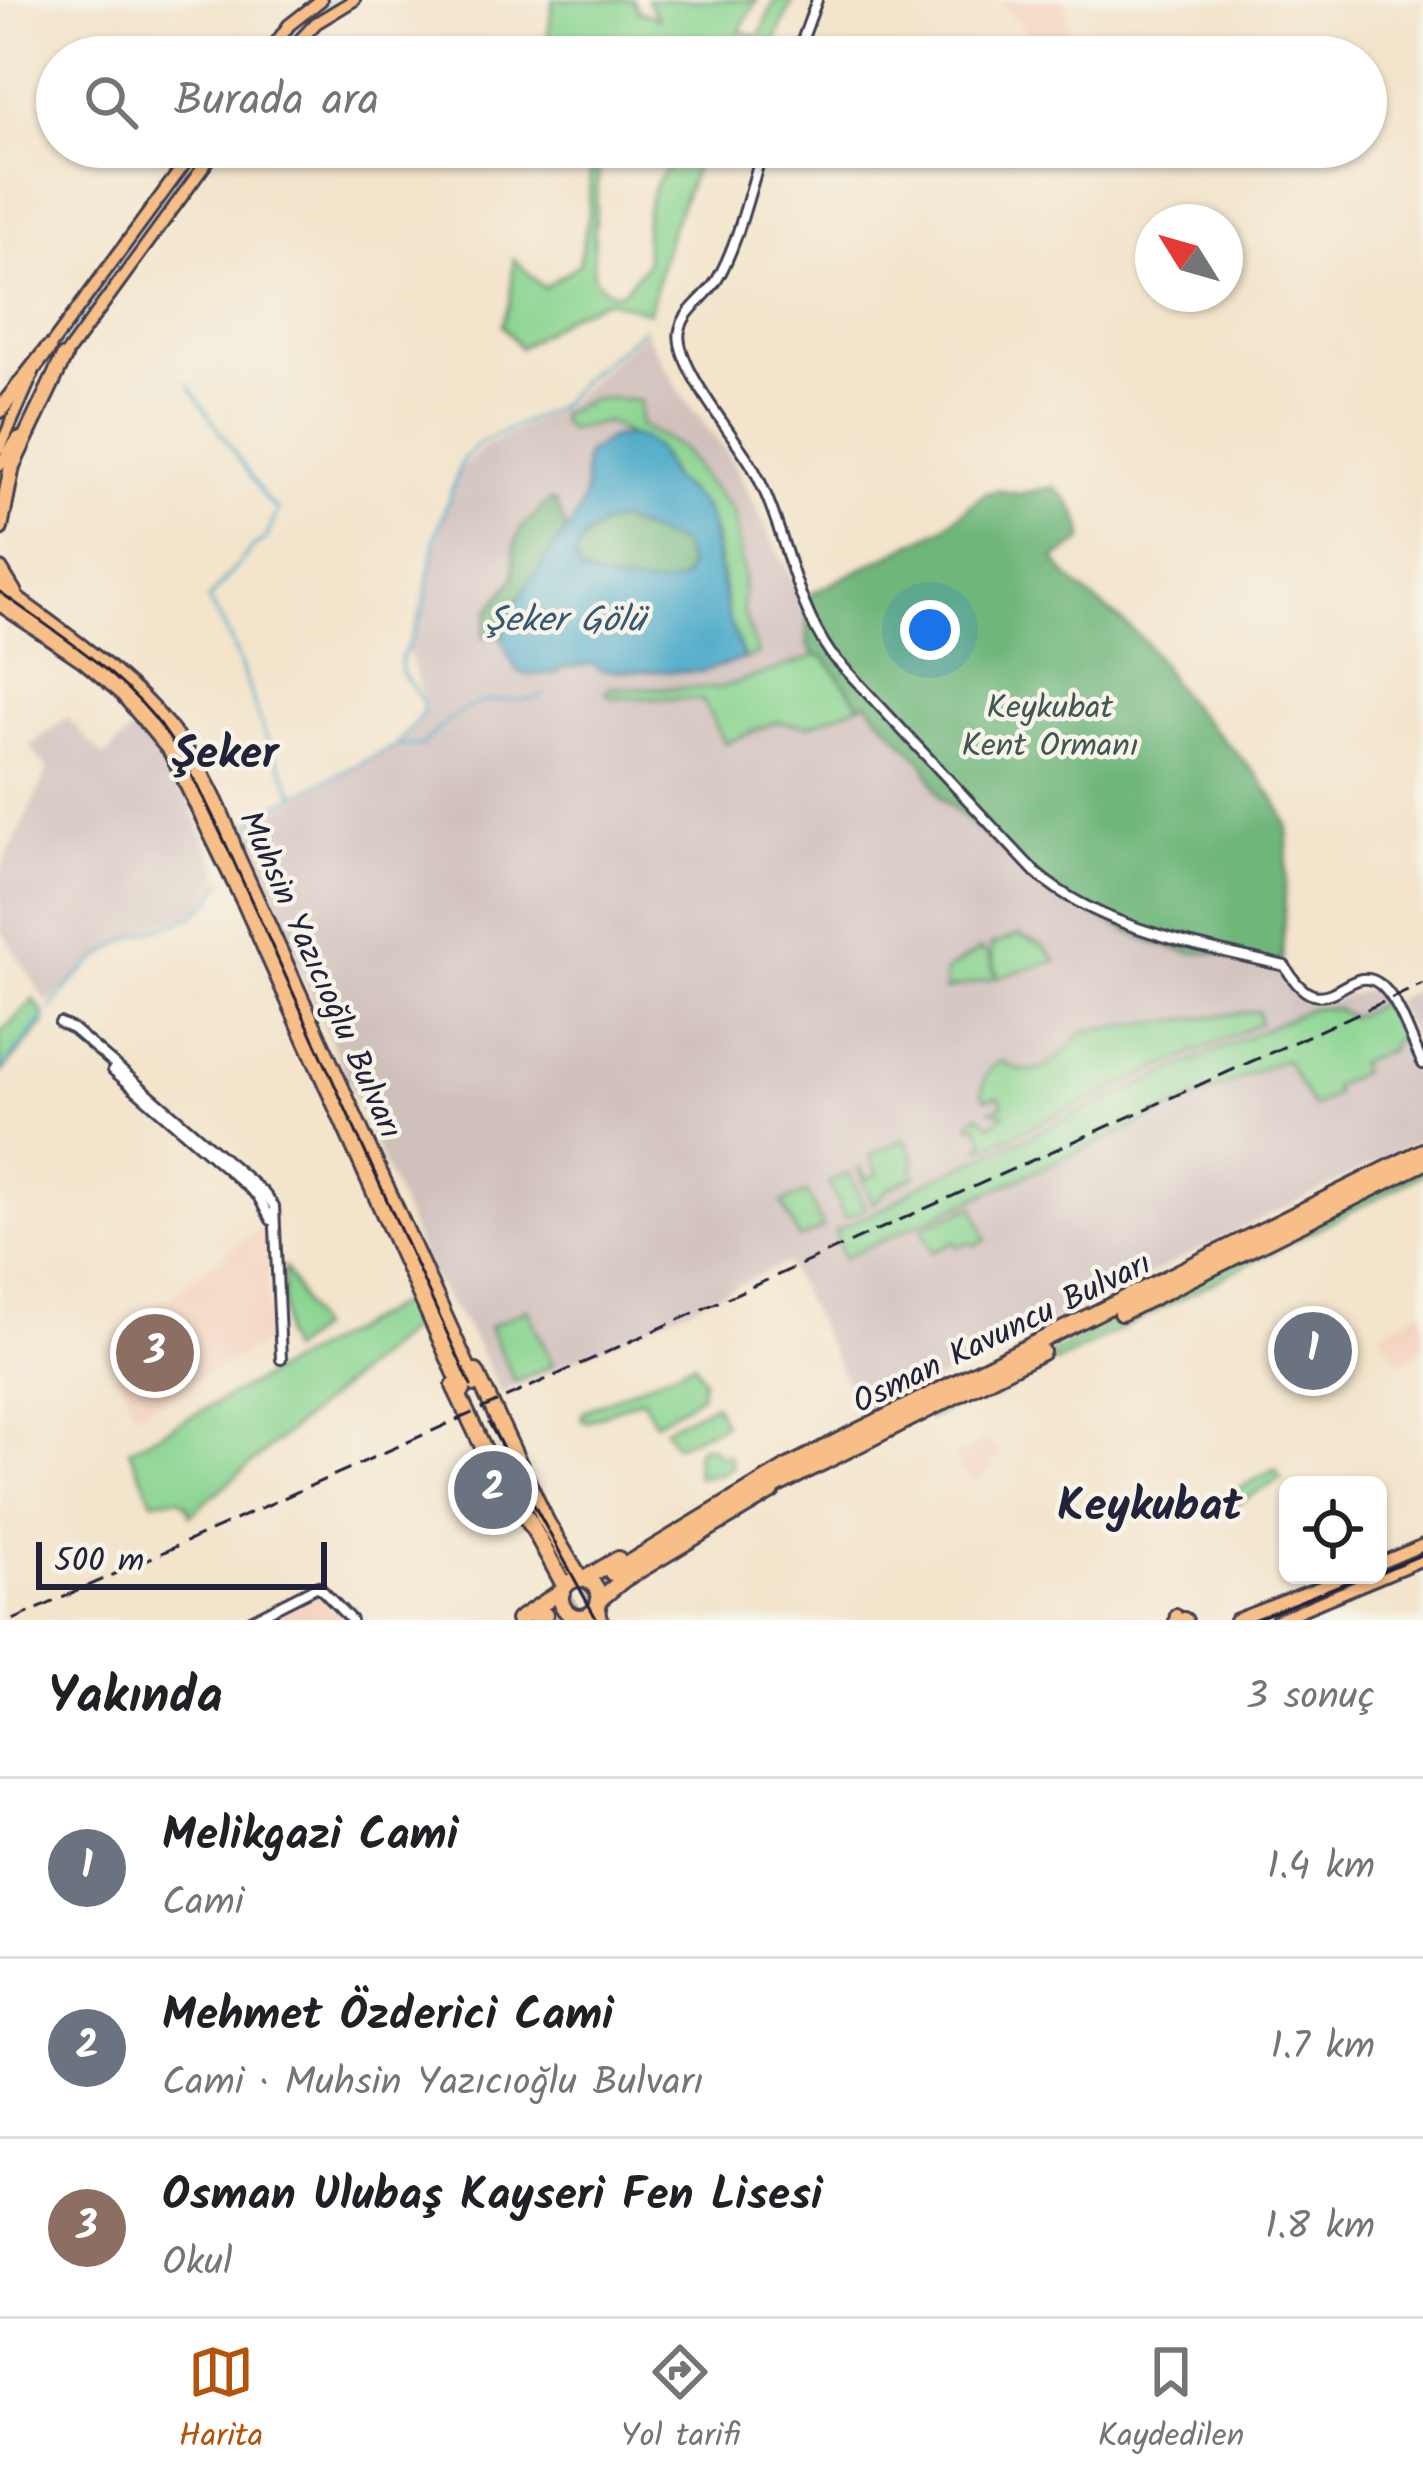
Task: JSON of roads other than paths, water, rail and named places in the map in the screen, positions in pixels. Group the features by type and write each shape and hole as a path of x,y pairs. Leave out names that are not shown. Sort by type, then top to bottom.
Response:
{"highway":[{"path":"0,410 48,349"},
{"path":"0,528 12,466 64,357"},
{"path":"0,570 20,602"},
{"name":"Muhsin Yazıcıoğlu Bulvarı","path":"0,587 93,653 147,702 182,746 219,806 236,856 422,1285"},
{"name":"Muhsin Yazıcıoğlu Bulvarı","path":"0,603 85,660 122,692 171,751 422,1285"},
{"name":"Osman Kavuncu Bulvarı","path":"789,1473 1423,1151"},
{"name":"Osman Kavuncu Bulvarı","path":"789,1473 1423,1163"},
{"path":"422,1285 486,1424 573,1584"},
{"path":"422,1285 423,1314 486,1424"},
{"path":"573,1584 564,1607 579,1618 592,1612 615,1578 789,1473"},
{"path":"518,1620 708,1505 789,1473"},
{"path":"604,1620 615,1578"},
{"path":"573,1584 595,1586 599,1601"}],"main road":[{"path":"281,36 321,0"},
{"path":"303,36 316,22 354,0"},
{"path":"0,448 48,349 182,168"},
{"path":"0,465 64,357 203,168"},
{"path":"1387,1560 1423,1545"},
{"path":"1277,1620 1423,1559"},
{"path":"1235,1620 1331,1584"},
{"path":"599,1601 604,1620"}],"street":[{"path":"804,36 817,0"},
{"path":"757,168 728,258 708,294 686,315 679,342 688,370 753,467 803,603 831,654 1056,889 1113,919 1285,966 1300,990 1314,997 1362,980 1373,981 1385,990 1423,1064"},
{"path":"274,1226 258,1196 60,1023 73,1029 274,1206 281,1359"},
{"path":"251,1620 318,1586 351,1620"}],"water":[{"name":"Şeker Gölü","path":"612,437 643,438 656,448 672,479 697,499 709,517 729,621 744,659 701,672 600,670 593,664 560,668 559,673 517,671 504,644 507,621 579,512 585,490 585,455","holes":["618,520 681,544 689,565 684,579 662,585 590,576 580,572 575,558 590,533"]}],"waterway":[{"path":"290,36 334,0"},
{"path":"51,358 191,168"},
{"path":"396,746 423,713 423,702 402,673 401,659 425,609 435,538 462,461 478,444 557,407 585,377 644,329"},
{"path":"188,384 267,501 278,510 266,539 252,548 208,600 227,632 266,737 295,796"},
{"path":"0,427 8,416"},
{"path":"245,835 273,807 396,746 421,746 466,709 543,695"},
{"path":"50,1010 75,979 116,946 193,915 222,881"},
{"path":"0,1071 45,1016"}],"tunnel":[{"path":"547,1620 616,1577"}],"tram line":[{"path":"0,592 119,681 153,716 181,756 219,829 471,1386"},
{"path":"489,1423 597,1620"},
{"path":"1387,1569 1423,1554"},
{"path":"1253,1620 1343,1584"}],"railway":[{"path":"13,1620 1423,984"}],"place":[{"name":"Melikgazi Cami","path":"1313,1351"},
{"name":"Osman Ulubaş Kayseri Fen Lisesi","path":"155,1353"},
{"name":"Mehmet Özderici Cami","path":"493,1490"}],"district":[{"name":"Şeker","path":"225,752"},
{"name":"Keykubat","path":"1150,1504"}],"park label":[{"name":"Keykubat Kent Ormanı","path":"1050,725"}]}
